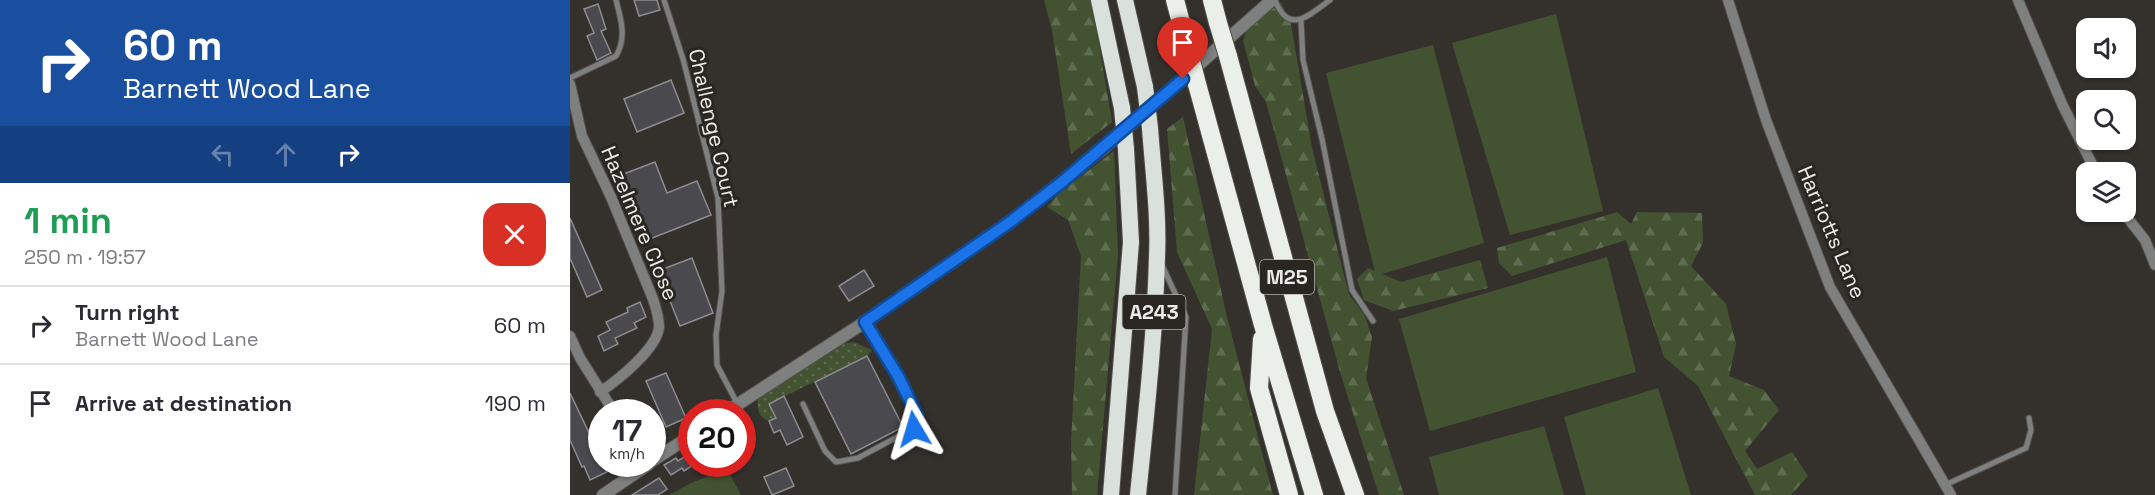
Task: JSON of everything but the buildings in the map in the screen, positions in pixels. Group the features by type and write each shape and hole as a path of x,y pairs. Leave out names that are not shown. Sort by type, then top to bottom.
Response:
{"highway":[{"name":"A243","path":"1099,0 1122,108 1131,242 1111,495"},
{"name":"A243","path":"1125,0 1145,87 1156,211 1157,255 1150,375 1138,495"},
{"name":"M25","path":"1175,0 1263,325 1314,495"},
{"name":"M25","path":"1212,0 1325,411 1355,495"},
{"name":"M25","path":"1263,325 1259,388 1289,495"}],"street":[{"path":"746,399 865,322 1001,228 1062,182 1273,0"},
{"name":"Harriotts Lane","path":"1728,0 1766,120 1830,287 1948,490"},
{"path":"2018,0 2062,104 2091,162"},
{"name":"Hazelmere Close","path":"570,84 582,136 653,299 658,317 656,338 649,348 617,380 600,392"},
{"path":"2131,222 2145,240 2155,265"},
{"path":"570,336 580,358 605,399"},
{"path":"603,495 629,477"}],"lane":[{"path":"570,78 616,56 620,49 623,26 616,0"},
{"name":"Challenge Court","path":"664,0 683,59 718,198 722,291 716,335 717,365 734,399"},
{"path":"1273,0 1280,12 1292,20 1300,21 1330,0"},
{"path":"1300,21 1303,60 1322,139 1352,290 1373,321"},
{"path":"1157,255 1185,317 1175,495"},
{"path":"802,404 825,451 836,462 858,458 914,429 917,415 898,376 865,322"},
{"path":"1948,490 2026,448 2031,430 2029,418"}],"green space":[{"path":"1044,0 1091,0 1093,9 1112,122 1071,154 1052,30"},
{"path":"1281,2 1291,24 1312,148 1349,295 1364,314 1372,337 1366,378 1404,495 1379,495 1340,372 1266,102 1255,86 1243,40 1248,28"},
{"path":"1556,14 1603,211 1510,235 1452,43"},
{"path":"1433,45 1484,243 1376,276 1326,73"},
{"path":"1183,117 1226,313 1273,495 1194,495 1212,329 1177,252 1167,129"},
{"path":"1114,151 1118,255 1097,495 1072,495 1071,442 1081,256 1068,220 1047,207 1059,193"},
{"path":"1617,212 1631,224 1637,212 1702,213 1703,243 1691,266 1726,304 1736,344 1729,376 1764,390 1779,410 1745,451 1757,469 1792,452 1808,476 1791,495 1755,495 1698,386 1664,357 1626,240 1512,276 1499,263 1497,248"},
{"path":"1607,257 1636,372 1430,431 1399,319"},
{"path":"1480,260 1488,288 1393,311 1364,300 1357,279 1368,268 1401,282"},
{"path":"854,342 872,350 867,356 769,404 776,418 769,421 760,415 758,398 838,345"},
{"path":"1658,388 1691,495 1586,495 1564,417"},
{"path":"1544,426 1564,495 1439,495 1429,457"},
{"path":"706,477 731,477 741,495 669,495"}],"route":[{"path":"914,429 917,415 898,376 865,322 1010,222 1103,149 1183,79"}]}
